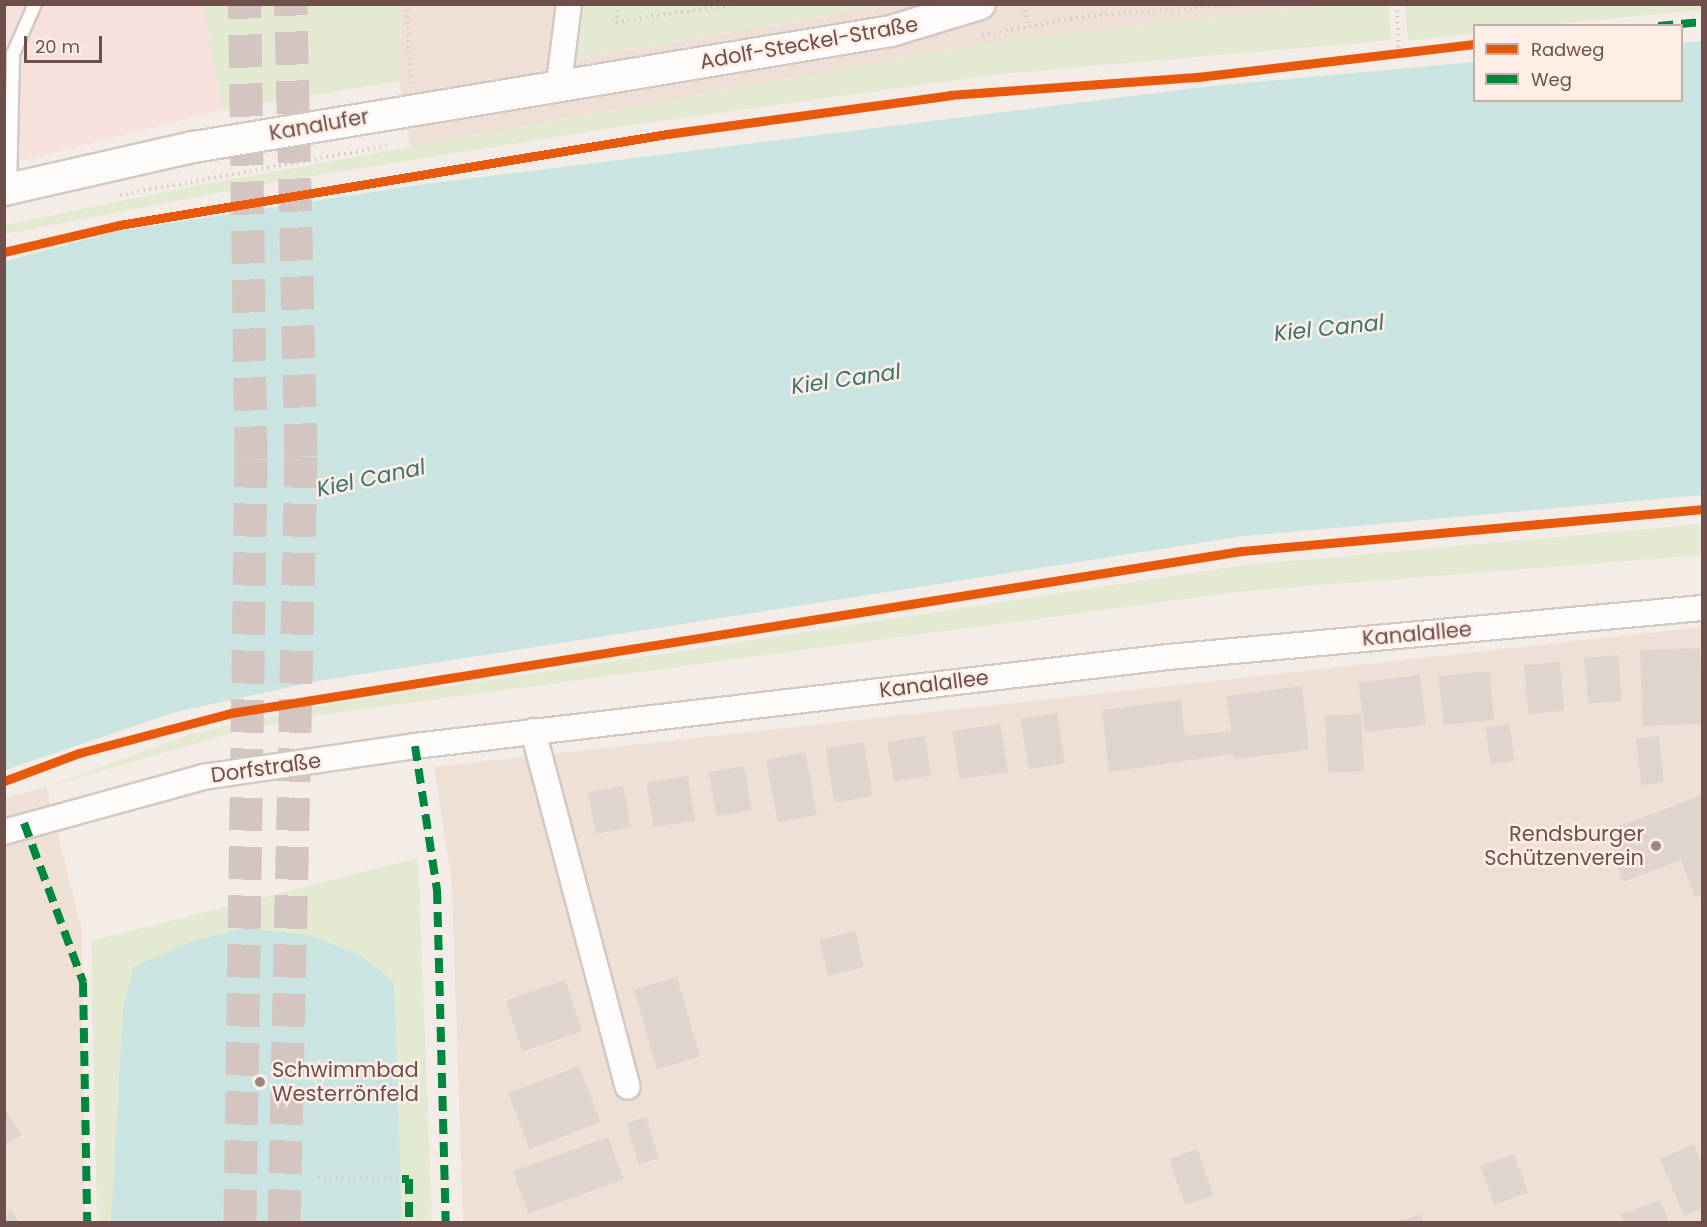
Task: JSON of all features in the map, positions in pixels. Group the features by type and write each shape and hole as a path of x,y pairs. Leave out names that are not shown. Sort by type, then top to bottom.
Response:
{"street":[{"path":"559,83 568,4"},
{"name":"Adolf-Steckel-Straße","path":"636,71 891,31 980,4"},
{"name":"Kanalufer","path":"7,190 194,147 636,71"},
{"name":"Kanalallee","path":"533,731 1168,657 1702,608"},
{"path":"533,731 628,1087"},
{"name":"Dorfstraße","path":"4,832 203,777 533,731"}],"lane":[{"path":"7,190 9,53 35,4"}],"path":[{"path":"407,4 411,109"},
{"path":"618,4 616,22 737,4"},
{"path":"1024,4 1029,27"},
{"path":"1397,4 1399,54"},
{"path":"318,1178 402,1179"}],"shaded area":[{"path":"5,5 203,5 223,110 5,165"},
{"path":"401,5 584,5 578,58 889,5 1338,5 999,41 410,147 399,81"},
{"path":"1702,627 1702,1222 463,1222 452,885 434,767"},
{"path":"46,787 82,930 85,1222 5,1222 5,798"}],"green space":[{"path":"584,4 889,5 577,58"},
{"path":"1338,4 1389,5 1391,40 1001,74 618,127 275,182 5,234 5,225 194,186 999,41"},
{"path":"1702,4 1702,10 1555,24 1473,24 1473,33 1408,41 1405,5"},
{"path":"203,5 401,5 399,81 223,110"},
{"path":"1702,524 1702,555 1245,591 318,715 232,733 46,787 188,735 319,706 1244,565"},
{"name":"Schwimmbad Westerrönfeld","path":"418,858 432,1222 97,1222 91,941"}],"water":[{"name":"Kiel Canal","path":"1702,41 1702,495 1244,536 318,681 176,712 5,770 5,261 119,231 425,184 1212,86 1473,62 1473,102 1683,102 1683,43"},
{"name":"Schwimmbad Westerrönfeld","path":"243,928 309,935 360,955 394,982 402,1222 111,1222 123,1010 134,967 187,943"}],"building":[{"path":"1700,648 1702,724 1643,726 1640,650"},
{"path":"1618,655 1622,701 1588,704 1584,658"},
{"path":"1560,662 1564,711 1528,714 1524,665"},
{"path":"1489,671 1494,720 1443,725 1438,676"},
{"path":"1420,675 1426,725 1365,732 1358,683"},
{"path":"1302,686 1309,750 1234,759 1233,754 1109,772 1102,710 1181,700 1185,736 1231,731 1226,696"},
{"path":"1057,713 1065,763 1028,769 1020,719"},
{"path":"1361,714 1364,771 1328,773 1325,716"},
{"path":"1001,724 1008,773 959,779 952,731"},
{"path":"1509,724 1515,761 1491,764 1485,728"},
{"path":"925,736 931,776 894,781 887,742"},
{"path":"1659,736 1664,783 1641,785 1636,738"},
{"path":"864,742 873,796 834,802 825,748"},
{"path":"805,752 817,815 778,822 766,760"},
{"path":"744,766 752,810 716,817 709,772"},
{"path":"688,776 695,820 654,827 647,783"},
{"path":"623,786 631,827 596,834 588,793"},
{"name":"Rendsburger Schützenverein","path":"1702,795 1702,895 1695,898 1681,860 1623,882 1604,832"},
{"path":"855,931 864,967 828,976 819,940"},
{"path":"677,977 700,1057 657,1069 634,989"},
{"path":"565,980 583,1031 523,1052 505,1001"},
{"path":"579,1066 601,1122 530,1149 508,1093"},
{"path":"4,1107 22,1135 4,1145"},
{"path":"646,1117 659,1158 639,1164 626,1123"},
{"path":"608,1137 623,1179 528,1214 513,1172"},
{"path":"1694,1144 1702,1164 1702,1208 1684,1216 1660,1159"},
{"path":"1197,1149 1214,1195 1186,1205 1169,1159"},
{"path":"1514,1154 1528,1193 1494,1205 1480,1166"},
{"path":"1660,1200 1669,1222 1624,1222 1621,1214"},
{"path":"10,1209 19,1222 4,1222"},
{"path":"1421,1214 1424,1222 1397,1222"}],"tunnel":[{"path":"240,1222 251,459 245,4"},
{"path":"284,1222 301,456 291,4"}],"marked path":[{"path":"1680,24 1702,22"},
{"path":"415,746 437,889 446,1222"},
{"path":"24,823 83,982 87,1222"},
{"path":"402,1179 409,1179 409,1222"}],"cycle path":[{"path":"4,252 119,225 667,134 950,95 1198,77 1473,44"},
{"path":"4,781 79,753 231,713 1241,551 1702,509"}],"place":[{"name":"Rendsburger Schützenverein","path":"1656,846"},
{"name":"Schwimmbad Westerrönfeld","path":"260,1082"}]}
